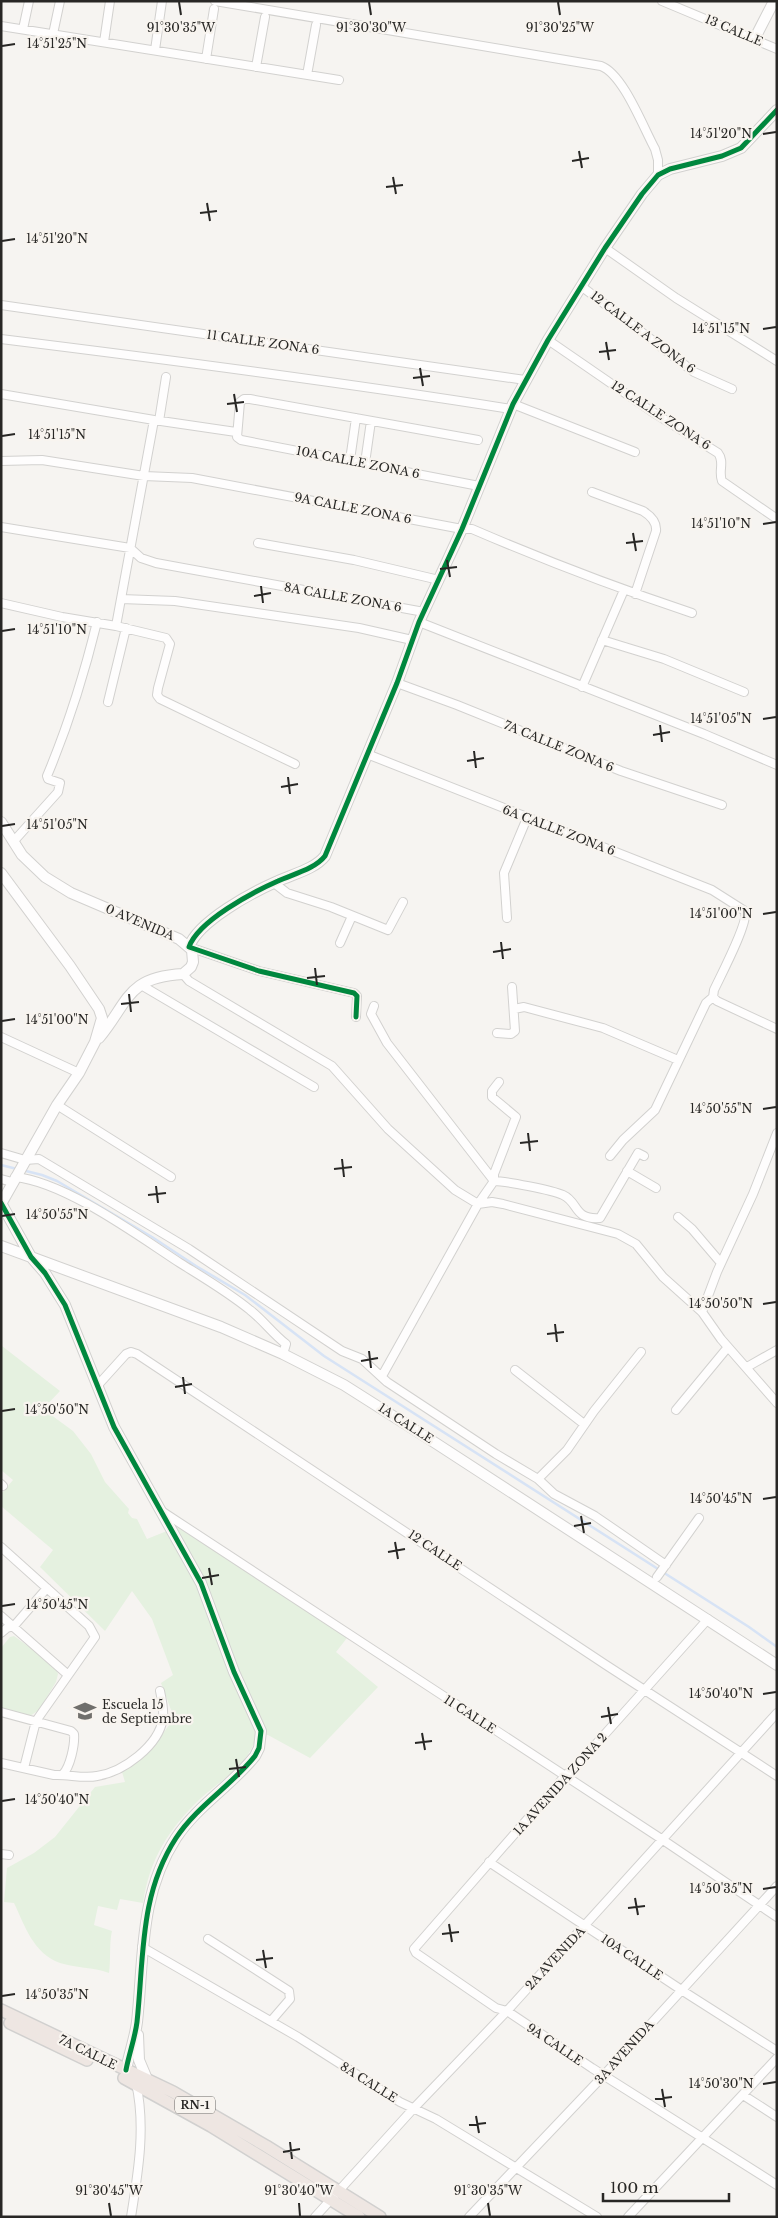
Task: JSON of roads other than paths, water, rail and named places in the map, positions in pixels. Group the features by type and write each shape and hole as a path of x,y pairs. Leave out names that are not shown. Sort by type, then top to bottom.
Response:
{"main road":[{"name":"7A CALLE","path":"1,2010 126,2070 211,2126 334,2195 380,2217"},
{"name":"7A CALLE","path":"1,2018 141,2081"},
{"name":"7A CALLE","path":"334,2195 359,2217"}],"street":[{"path":"23,29 28,1"},
{"path":"53,34 60,1"},
{"path":"104,42 110,1"},
{"path":"155,50 162,1"},
{"name":"13 CALLE","path":"662,1 755,38 777,49"},
{"path":"755,38 774,1"},
{"path":"206,59 214,5 303,15 387,32 592,63 605,67 620,84 655,149 658,160 658,175"},
{"path":"256,67 265,17"},
{"path":"307,75 316,25"},
{"path":"1,26 339,80"},
{"path":"356,1016 357,996 354,993 259,971 190,947 194,936 210,922 246,898 321,861 331,842 397,683 419,622 462,529 512,406 548,340 604,248 642,194 658,175 670,169 722,156 741,148 777,110"},
{"path":"604,248 676,298 777,361"},
{"name":"12 CALLE A ZONA 6","path":"581,286 694,372 732,390"},
{"name":"11 CALLE ZONA 6","path":"1,305 525,380"},
{"path":"1,339 196,363 512,406 635,452"},
{"name":"12 CALLE ZONA 6","path":"548,340 651,411 718,453 722,460 720,476 722,481 777,519"},
{"path":"116,626 144,476 166,377"},
{"name":"10A CALLE ZONA 6","path":"1,394 236,434 241,440 479,486"},
{"path":"236,434 239,405 244,399 478,440"},
{"path":"350,460 356,418"},
{"path":"365,463 371,421"},
{"name":"9A CALLE ZONA 6","path":"1,461 42,460 144,476 205,480 462,529 472,529 624,590 692,613"},
{"path":"592,492 649,515 655,524 656,532 635,594"},
{"name":"8A CALLE ZONA 6","path":"1,527 130,548 140,558 156,563 424,612"},
{"path":"258,543 354,560 439,580"},
{"path":"582,687 624,590"},
{"path":"121,599 175,601 334,624 412,640"},
{"path":"1,603 166,638 169,641 158,695 163,700 295,764"},
{"path":"14,842 58,792 60,783 48,779 47,776 80,688 97,622"},
{"path":"419,622 704,734 777,765"},
{"path":"108,702 126,628"},
{"path":"602,640 664,659 744,692"},
{"name":"7A CALLE ZONA 6","path":"397,683 621,771 722,806"},
{"name":"6A CALLE ZONA 6","path":"367,754 712,890 741,907 746,913 741,931 714,990 713,997"},
{"path":"506,918 504,873 527,818"},
{"name":"0 AVENIDA","path":"1,822 34,868 60,887 179,939 190,947 193,954 193,962 191,967 183,974"},
{"path":"1,873 44,929 99,1009 102,1018 95,1042 79,1073 57,1105 1,1203 31,1257 45,1274 65,1305 118,1436 163,1512 201,1583 234,1672 258,1721 261,1740 260,1748 250,1763 194,1815 169,1851 151,1895 142,1947 137,2023 141,2081 141,2120 136,2187 131,2217"},
{"path":"274,883 287,893 388,930 403,902"},
{"path":"340,943 352,916"},
{"path":"95,1042 105,1031 128,995 141,985 163,977 183,974 188,981 332,1066 388,1129 455,1190 478,1204 496,1203 625,1237 636,1244 663,1277 702,1312 728,1347 777,1403"},
{"path":"141,985 314,1087"},
{"path":"497,1034 513,1033 515,1027 512,987"},
{"path":"610,1156 623,1140 653,1113 706,1003 713,997 717,1001 777,1029"},
{"path":"374,1006 371,1014 387,1043 494,1181 561,1194 571,1201 579,1213 598,1219 602,1216 638,1153 644,1156"},
{"path":"514,1009 524,1007 603,1028 678,1060"},
{"path":"1,1037 79,1073"},
{"path":"382,1376 478,1204 494,1181 494,1174 516,1117 492,1097 492,1091 499,1082"},
{"path":"57,1105 171,1177"},
{"path":"702,1312 777,1133"},
{"path":"1,1153 24,1161 39,1159 189,1249 342,1351 362,1359 387,1382 496,1454 538,1479 554,1494 601,1520 665,1567"},
{"path":"628,1171 656,1188"},
{"path":"1,1178 40,1182 69,1195 129,1230 229,1294 252,1311 275,1336 286,1344 283,1354"},
{"path":"678,1217 692,1229 721,1263"},
{"name":"1A CALLE","path":"1,1246 203,1320 283,1354 374,1403 777,1665"},
{"path":"676,1410 728,1347"},
{"path":"747,1367 777,1350"},
{"name":"12 CALLE","path":"98,1385 126,1354 131,1352 137,1354 777,1776"},
{"path":"538,1479 564,1453 584,1424 641,1352"},
{"path":"515,1370 584,1424"},
{"name":"11 CALLE","path":"163,1512 777,1916"},
{"path":"657,1577 699,1518"},
{"path":"1,1547 89,1626 95,1637 67,1674 36,1721 24,1768"},
{"path":"1,1633 14,1626 46,1588"},
{"path":"1,1616 67,1674"},
{"name":"1A AVENIDA ZONA 2","path":"414,1949 565,1776 646,1690 708,1619"},
{"path":"1,1764 51,1775 63,1774 88,1777 104,1774 122,1767 150,1744 158,1732 163,1718 163,1704 160,1691"},
{"path":"1,1712 66,1729 74,1734 67,1769 63,1774"},
{"name":"2A AVENIDA","path":"334,2195 413,2108 507,2011 777,1714"},
{"name":"10A CALLE","path":"489,1862 681,1990 777,2051"},
{"name":"3A AVENIDA","path":"470,2217 604,2075 777,1886"},
{"path":"208,1939 289,1991 290,1999 271,2021"},
{"name":"8A CALLE","path":"142,1947 271,2021 413,2108 436,2119 598,2217"},
{"name":"9A CALLE","path":"414,1949 416,1953 496,2008 507,2011 534,2031 777,2185"},
{"path":"126,2070 137,2023"},
{"path":"628,2217 777,2058"},
{"path":"743,2095 777,2117"},
{"path":"315,2217 334,2195"}],"waterway":[{"path":"1,1165 17,1169"},
{"path":"22,1170 57,1181 245,1295 324,1356 749,1627 777,1647"}],"place":[{"name":"Escuela 15 de Septiembre","path":"85,1711"}]}
